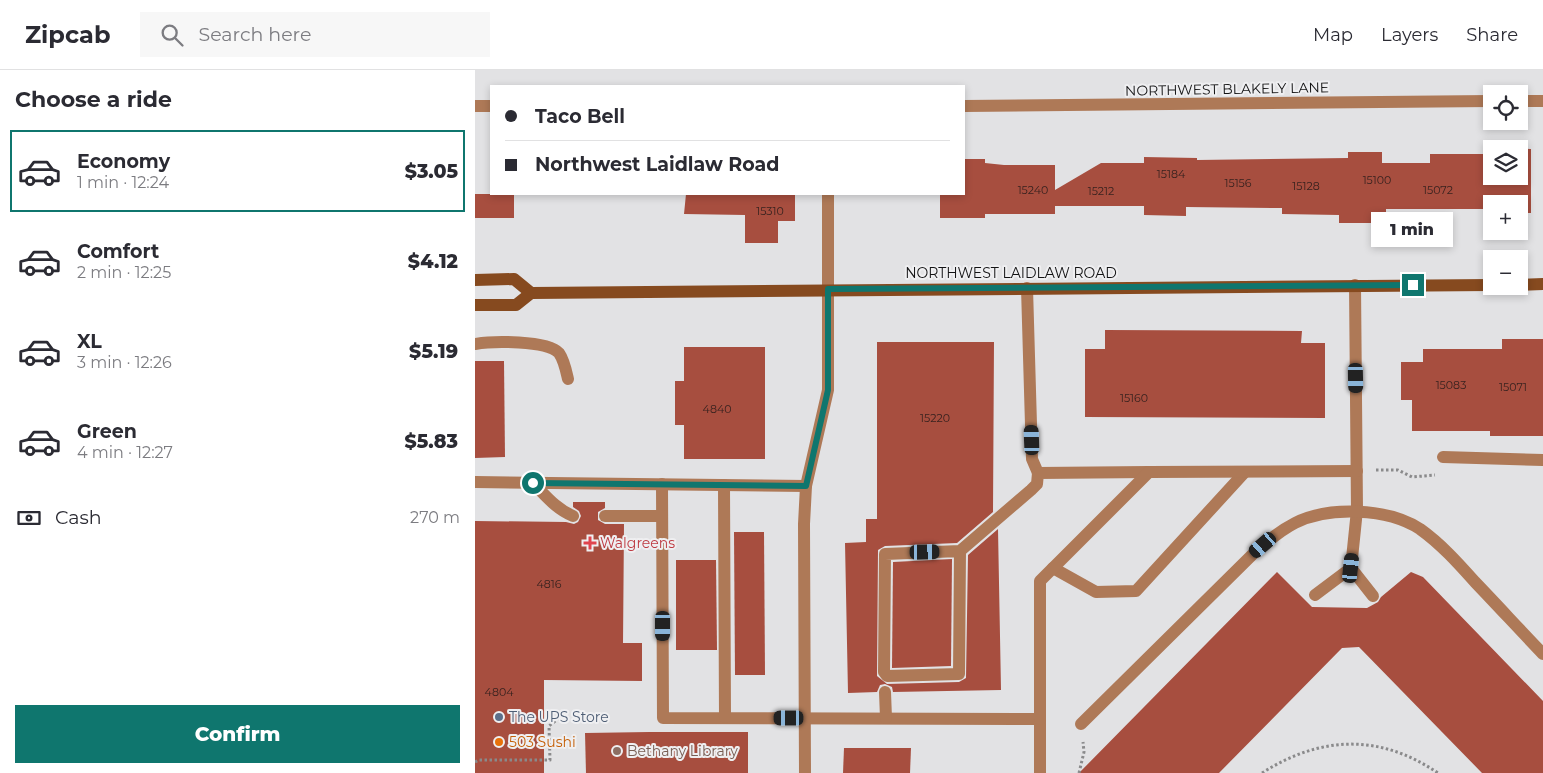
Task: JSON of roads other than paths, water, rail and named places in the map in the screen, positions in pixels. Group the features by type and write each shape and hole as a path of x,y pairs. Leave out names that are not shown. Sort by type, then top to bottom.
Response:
{"main road":[{"path":"475,280 515,280 531,293"},
{"path":"1528,284 1543,284"},
{"name":"NORTHWEST LAIDLAW ROAD","path":"475,305 516,305 531,293 828,289 1483,285"}],"street":[{"name":"NORTHWEST BLAKELY LANE","path":"965,106 1483,101"},
{"path":"1528,101 1543,101"},
{"path":"475,106 490,106"},
{"path":"805,773 804,524 806,486 828,390 828,195"},
{"path":"1355,285 1357,510 1351,568 1373,596"},
{"path":"960,551 959,674 887,676 884,672 885,554 960,551 1037,484 1038,473 1032,459 1027,288"},
{"path":"475,344 536,344 549,346 558,353 568,379"},
{"path":"1443,457 1543,460"},
{"path":"1038,473 1357,471"},
{"path":"1040,773 1040,581 1149,472"},
{"path":"1053,568 1096,592 1135,591 1244,473"},
{"path":"475,482 806,486"},
{"path":"533,483 552,503 562,511 573,516"},
{"path":"662,484 663,718 1040,719"},
{"path":"724,485 725,718"},
{"path":"1081,724 1252,554 1275,535 1303,520 1357,510 1389,516 1418,528 1440,544 1543,654"},
{"path":"605,516 662,516"},
{"path":"1315,595 1351,568"},
{"path":"885,692 885,718"}],"place":[{"name":"Walgreens","path":"590,543"},
{"name":"The UPS Store","path":"499,717"},
{"name":"503 Sushi","path":"499,742"},
{"name":"Bethany Library","path":"617,751"}]}
